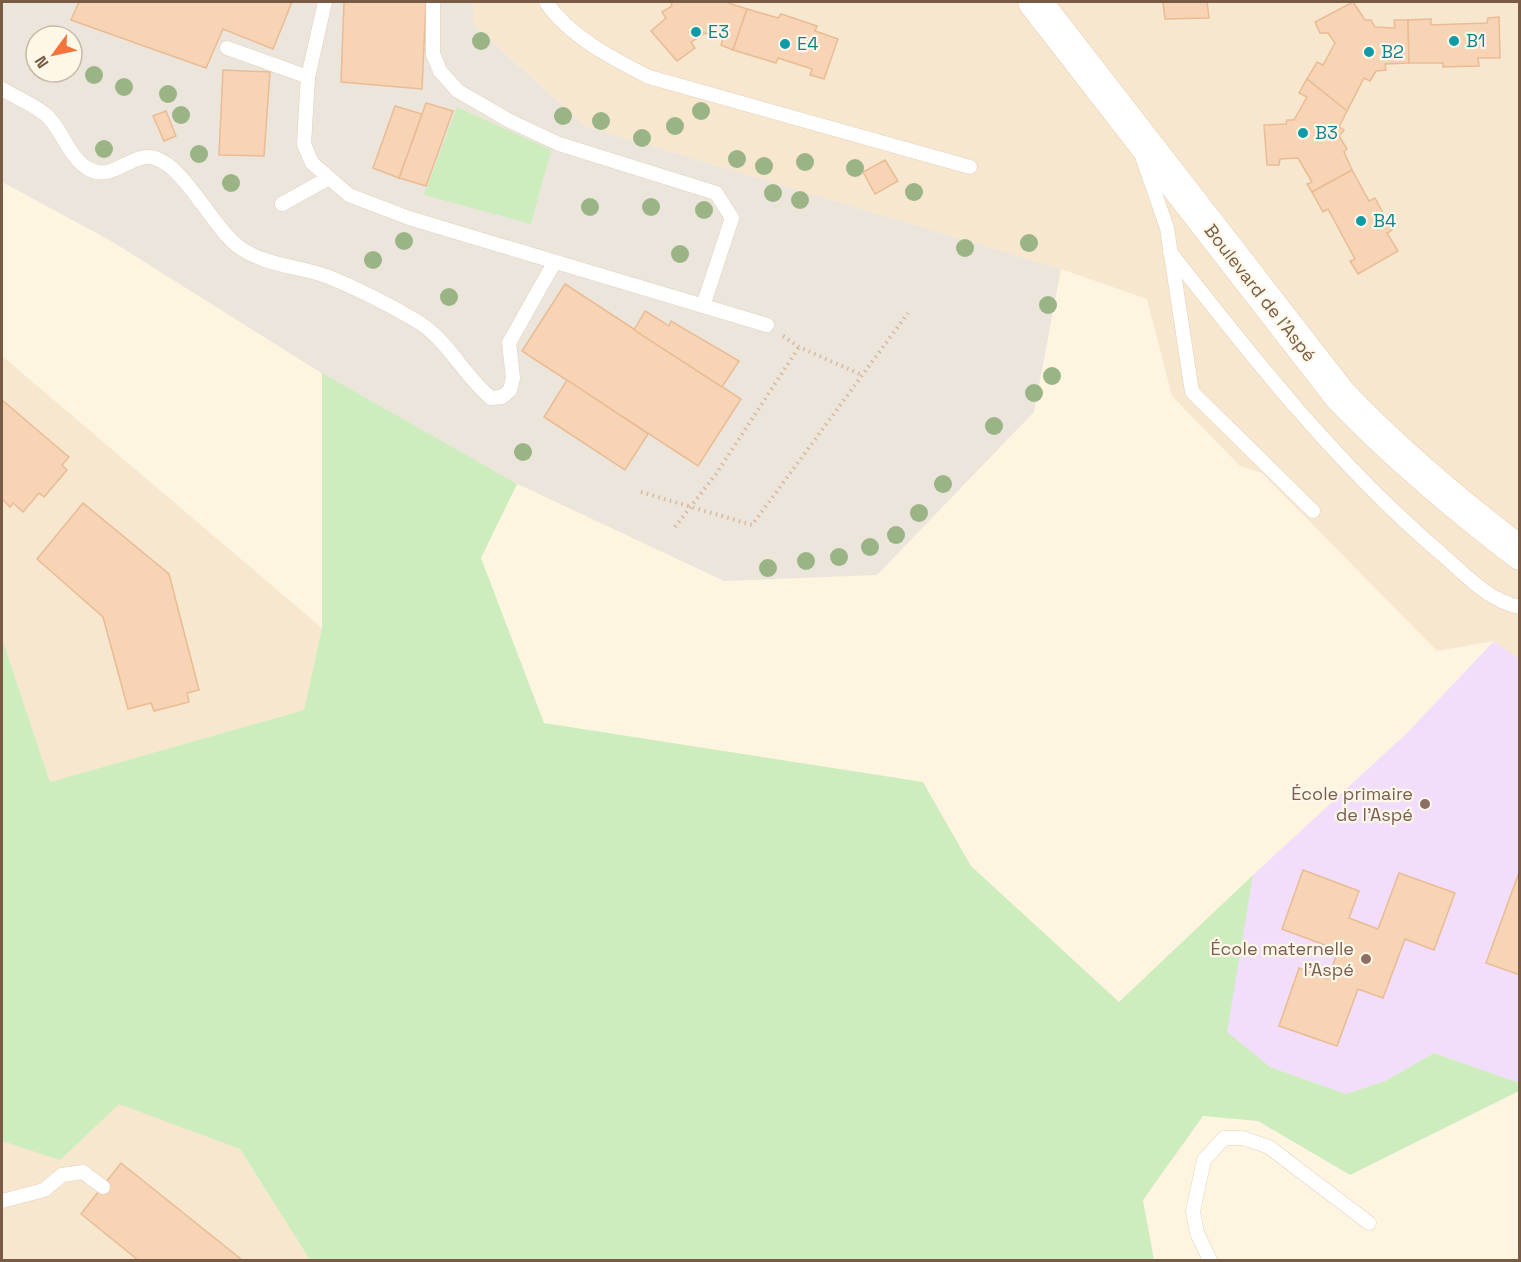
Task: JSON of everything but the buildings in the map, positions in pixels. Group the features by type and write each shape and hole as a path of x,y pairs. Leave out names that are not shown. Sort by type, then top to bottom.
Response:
{"street":[{"name":"Boulevard de l'Aspé","path":"1035,2 1340,395 1384,442 1448,497 1520,553"}],"lane":[{"path":"325,2 308,76 304,144 312,163 349,195 399,214 554,263 767,325"},
{"path":"433,2 433,54 440,71 458,91 508,120 559,144 716,193 732,218 703,306"},
{"path":"546,2 556,17 586,39 621,63 649,77 970,167"},
{"path":"227,48 308,76"},
{"path":"2,89 45,114 87,168 102,172 119,170 143,157 156,159 176,172 226,235 239,247 254,256 329,277 416,321 434,334 479,389 491,398 502,397 510,390 513,378 509,343 554,263"},
{"path":"1133,129 1167,228 1192,392 1313,511"},
{"path":"282,204 329,177"},
{"path":"1170,252 1313,430 1397,516 1493,598 1520,608"},
{"path":"1209,1260 1197,1233 1193,1211 1204,1160 1224,1138 1243,1138 1269,1147 1369,1223"},
{"path":"2,1201 45,1190 62,1175 83,1172 103,1187"}],"path":[{"path":"641,492 753,525 908,313"},
{"path":"767,325 799,347 862,375"},
{"path":"675,526 716,474 799,347"}],"shaded area":[{"path":"2,2 473,2 473,24 585,126 1061,269 1034,412 877,575 724,581 441,448 111,241 2,182"},
{"path":"473,2 1519,2 1519,659 1494,641 1437,651 1262,473 1240,466 1172,396 1147,299 1061,269 585,126 472,23"},
{"path":"2,356 322,628 304,710 50,782 2,638"},
{"name":"École primaire de l’Aspé","path":"1494,641 1519,659 1519,1083 1434,1053 1385,1081 1346,1094 1270,1067 1226,1032 1253,875 1407,733"},
{"path":"119,1103 240,1149 310,1260 2,1260 2,1141 60,1159"}],"green space":[{"path":"457,107 551,150 531,224 424,195"},
{"path":"322,373 517,484 481,558 544,723 923,782 971,866 1119,1002 1253,875 1227,1032 1270,1067 1346,1094 1385,1081 1434,1053 1519,1083 1519,1091 1350,1175 1258,1121 1203,1116 1143,1200 1154,1260 310,1260 240,1149 119,1104 60,1160 2,1141 2,638 50,782 304,710 322,628"}],"place":[{"name":"E3","path":"696,32"},
{"name":"B1","path":"1454,41"},
{"name":"E4","path":"785,44"},
{"name":"B2","path":"1369,52"},
{"name":"B3","path":"1303,133"},
{"name":"B4","path":"1361,221"},
{"name":"École primaire de l’Aspé","path":"1425,804"},
{"name":"École maternelle l'Aspé","path":"1366,959"}]}
